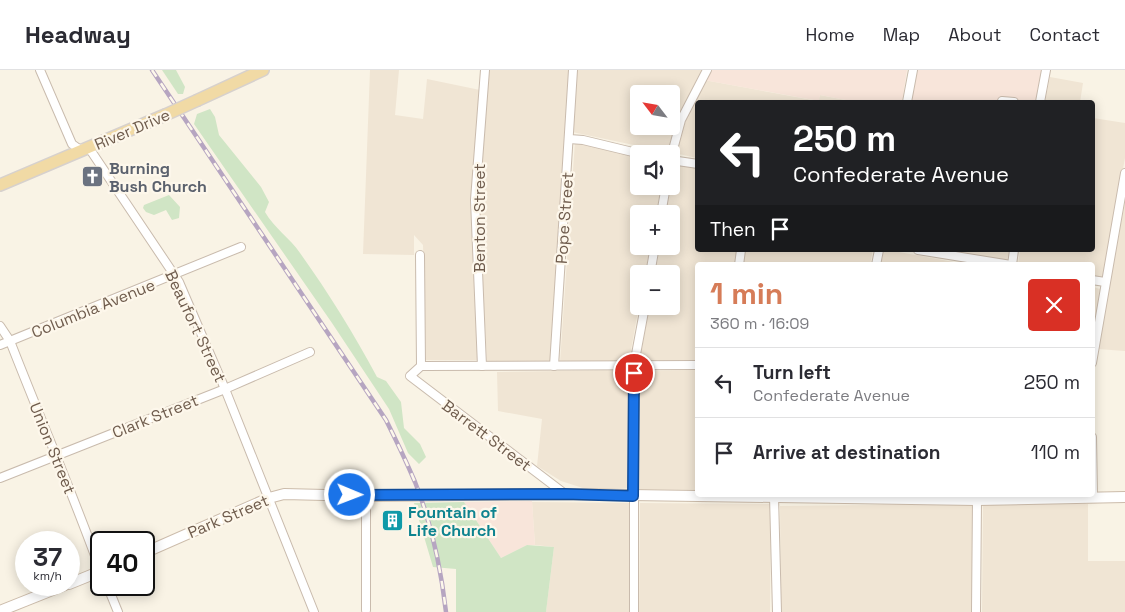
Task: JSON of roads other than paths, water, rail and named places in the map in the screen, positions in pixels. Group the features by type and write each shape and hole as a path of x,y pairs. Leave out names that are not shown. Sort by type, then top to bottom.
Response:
{"main road":[{"name":"River Drive","path":"0,185 165,115 263,70"}],"street":[{"path":"40,70 72,144 79,150 89,148"},
{"name":"Benton Street","path":"482,366 476,200 485,70"},
{"name":"Pope Street","path":"554,366 573,70"},
{"path":"674,145 681,120 707,70"},
{"path":"907,100 913,70"},
{"path":"1040,100 1046,70"},
{"path":"569,139 583,140 630,151"},
{"name":"Beaufort Street","path":"89,148 175,274 225,389 314,612"},
{"path":"680,160 695,163"},
{"path":"1095,345 1125,173"},
{"name":"Columbia Avenue","path":"0,345 241,247"},
{"path":"930,252 992,262"},
{"path":"420,255 421,366 695,365"},
{"path":"1095,280 1105,282"},
{"path":"634,612 634,366 643,315"},
{"name":"Union Street","path":"0,326 10,341 90,542"},
{"name":"Clark Street","path":"0,478 225,389 310,352"},
{"name":"Barrett Street","path":"421,366 410,376 565,494"},
{"name":"Park Street","path":"155,547 269,498 284,494 366,496 565,494 695,496"},
{"path":"366,496 366,610"},
{"path":"774,497 777,612"},
{"name":"Park Street","path":"855,497 977,500 1125,497"},
{"path":"976,612 977,500"},
{"path":"0,611 38,596"},
{"path":"111,596 118,612"}],"railway":[{"path":"152,70 386,420 415,482 426,513 438,563 446,612"}],"place":[{"name":"Burning Bush Church","path":"93,177"},
{"name":"Fountain of Life Church","path":"392,521"}]}
